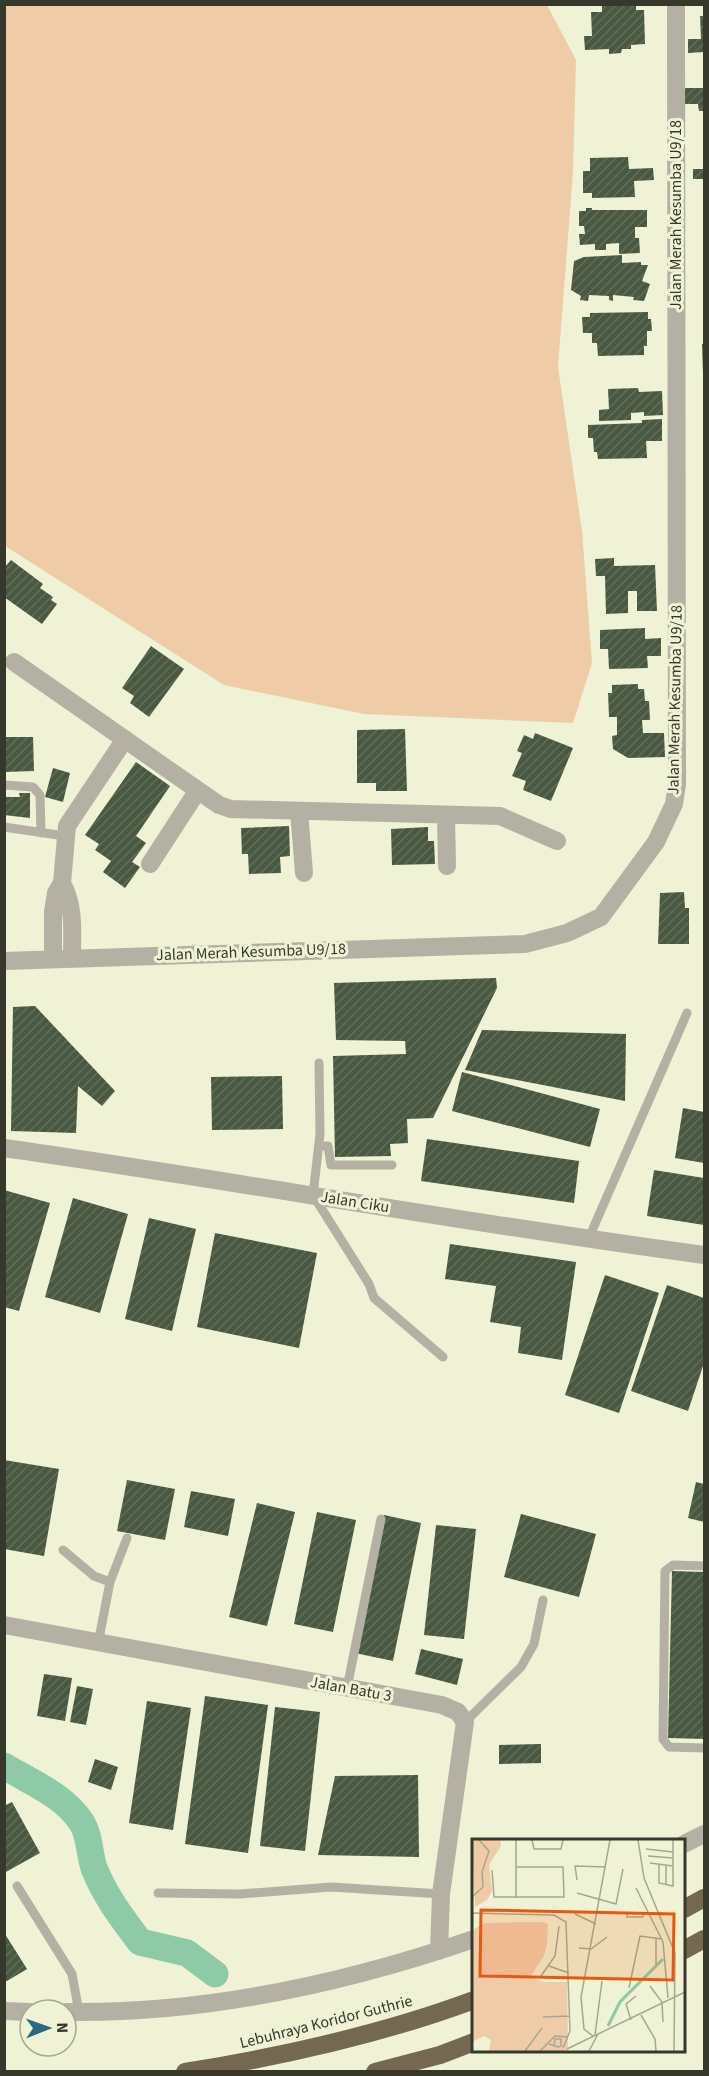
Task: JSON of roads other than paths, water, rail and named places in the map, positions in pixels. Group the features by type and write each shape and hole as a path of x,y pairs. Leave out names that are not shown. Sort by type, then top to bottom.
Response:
{"highway":[{"path":"685,1908 705,1898"},
{"path":"685,1949 705,1939"},
{"name":"Lebuhraya Koridor Guthrie","path":"185,2072 264,2059 407,2025 472,2001"},
{"path":"375,2072 440,2055 472,2043"}],"street":[{"name":"Jalan Merah Kesumba U9/18","path":"4,961 525,944 567,933 601,917 656,842 674,804 677,784 676,4"},
{"path":"14,662 219,805 231,809 500,816 557,841"},
{"path":"53,959 53,912 56,893 62,883 67,826 125,740"},
{"path":"150,864 198,790"},
{"path":"298,811 304,873"},
{"path":"446,815 447,866"},
{"path":"62,883 70,898 72,909 72,958"},
{"name":"Jalan Ciku","path":"4,1148 588,1240 705,1255"},
{"name":"Jalan Batu 3","path":"4,1625 98,1644 442,1705 458,1712 465,1722"},
{"path":"439,1951 441,1894 465,1722"},
{"path":"685,1844 705,1834"},
{"path":"78,2012 198,2003 285,1991 400,1964 472,1940"}],"lane":[{"path":"4,785 33,787 40,795 41,833"},
{"path":"4,828 65,836"},
{"path":"588,1240 687,1013"},
{"path":"319,1063 319,1146 313,1195 369,1284 374,1298 443,1357"},
{"path":"319,1146 327,1146 331,1165 392,1166"},
{"path":"347,1688 381,1519"},
{"path":"98,1644 110,1582 127,1538"},
{"path":"63,1550 94,1576 110,1582"},
{"path":"705,1566 673,1565 665,1571 663,1738 669,1747 705,1748"},
{"path":"465,1722 521,1667 534,1644 543,1600"},
{"path":"18,1886 72,1974 73,1998"},
{"path":"158,1893 240,1894 331,1887 441,1894"}],"waterway":[{"path":"4,1766 47,1790 75,1813 85,1828 94,1868 103,1888 140,1942 187,1953 215,1974"}]}
